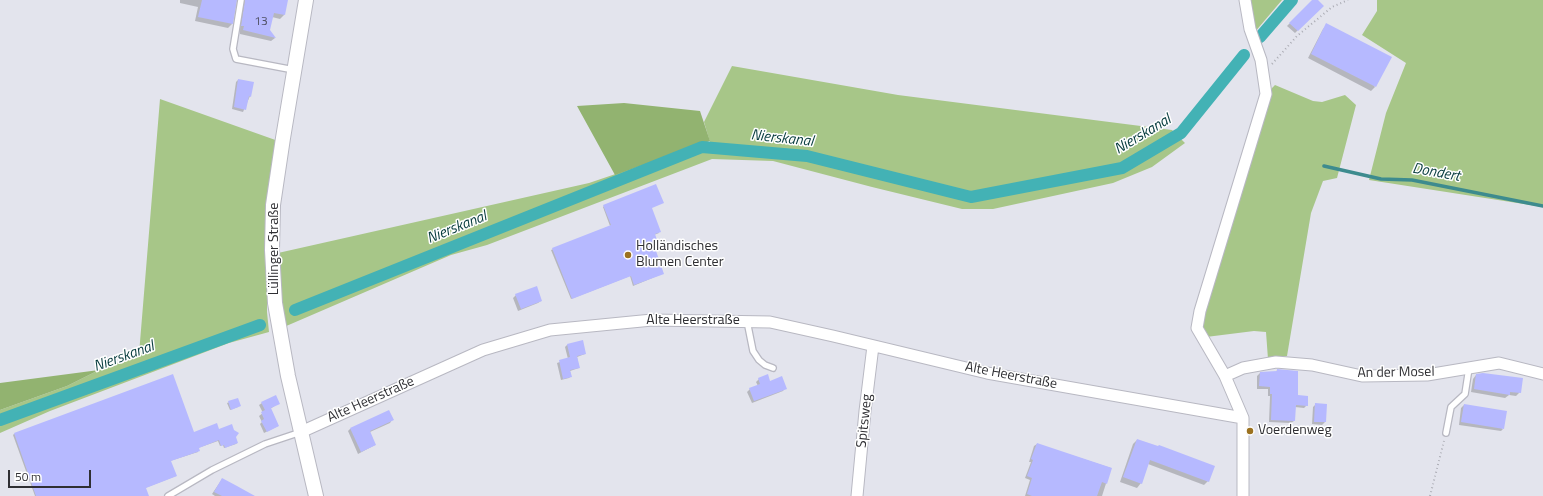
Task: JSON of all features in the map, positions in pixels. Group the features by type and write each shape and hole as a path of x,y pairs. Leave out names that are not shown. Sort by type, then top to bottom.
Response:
{"street":[{"name":"Lüllinger Straße","path":"306,0 274,204 272,250 275,303 288,376 316,496"},
{"path":"1243,496 1243,418 1226,376 1197,328 1198,320 1266,94 1261,60 1250,29 1245,0"},
{"name":"Alte Heerstraße","path":"301,432 483,350 550,330 652,320 770,322 987,373 1243,418"},
{"name":"Spitsweg","path":"857,496 865,411 874,346"},
{"name":"An der Mosel","path":"1226,376 1243,368 1276,362 1312,365 1362,376 1427,375 1498,363 1543,374"}],"lane":[{"path":"241,0 233,49 236,59 294,70"},
{"path":"747,322 753,351 759,360 773,368"},
{"path":"1446,433 1451,408 1465,394 1469,368"},
{"name":"Alte Heerstraße","path":"168,496 212,470 265,444 301,432"}],"path":[{"path":"1264,74 1297,36 1332,7 1348,0"},
{"path":"1430,496 1446,433"}],"green space":[{"path":"1242,0 1282,0 1254,33"},
{"path":"1377,0 1543,0 1543,207 1369,180 1386,113 1406,63 1362,35 1377,11"},
{"path":"732,66 898,95 1172,130 1185,143 1152,167 1113,183 993,209 962,209 773,161 712,159 487,245 451,255 284,327 278,253 589,183 710,142 704,122"},
{"path":"1275,85 1313,101 1322,102 1345,95 1356,105 1337,178 1323,181 1311,213 1287,356 1268,359 1266,332 1254,331 1206,337 1200,318 1268,99 1272,88"},
{"path":"160,99 281,142 267,257 267,312 269,332 229,343 50,411 0,433 0,410 67,386 99,370 139,354"},
{"path":"624,103 700,111 710,141 615,175 577,106"},
{"path":"99,370 67,386 0,410 0,383"}],"building":[{"path":"202,0 237,0 233,24 198,17"},
{"path":"245,0 288,0 285,15 274,13 270,30 276,38 243,30 244,26 241,26"},
{"path":"1312,0 1318,0 1324,6 1298,31 1289,23"},
{"path":"1326,23 1392,57 1376,87 1311,54"},
{"path":"238,79 254,82 251,97 249,96 246,110 234,107"},
{"path":"656,184 664,203 652,208 661,232 655,234 659,246 655,248 664,274 634,285 631,276 572,299 552,248 611,225 603,205"},
{"path":"537,286 542,301 521,309 515,294"},
{"path":"583,340 586,354 577,356 580,368 570,370 572,377 563,379 559,360 570,357 567,344"},
{"path":"1277,369 1298,371 1298,395 1308,396 1308,406 1296,405 1295,421 1271,420 1272,394 1270,394 1270,387 1259,386 1260,372 1277,371"},
{"path":"1483,373 1523,378 1521,393 1510,392 1510,395 1474,389 1476,374"},
{"path":"173,374 194,432 217,423 219,429 232,424 234,430 239,433 236,437 238,443 225,448 224,445 221,446 219,440 199,448 200,451 171,461 177,476 146,488 149,496 36,496 14,433"},
{"path":"768,374 770,381 782,376 787,389 754,401 749,388 760,384 758,378"},
{"path":"276,395 280,404 271,408 279,426 267,432 261,421 264,419 261,412 265,410 261,402"},
{"path":"238,398 241,406 231,410 228,401"},
{"path":"1315,403 1327,404 1326,422 1314,422"},
{"path":"1464,404 1507,411 1504,429 1461,422"},
{"path":"389,410 394,420 370,431 376,445 361,452 350,428"},
{"path":"1137,439 1158,446 1159,445 1215,466 1209,482 1150,460 1142,484 1123,477"},
{"path":"1037,443 1112,468 1107,484 1102,482 1097,496 1032,496 1027,494 1032,478 1027,476"},
{"path":"222,478 255,496 222,496 214,492"}],"waterway":[{"name":"Nierskanal","path":"1260,37 1292,0"},
{"name":"Nierskanal","path":"295,310 702,147 807,156 971,197 1122,168 1181,133 1244,55"},
{"name":"Dondert","path":"1324,166 1381,179 1412,180 1543,206"},
{"name":"Nierskanal","path":"0,420 260,325"}],"place":[{"name":"Holländisches Blumen Center","path":"628,255"},
{"name":"Voerdenweg","path":"1250,431"}]}
